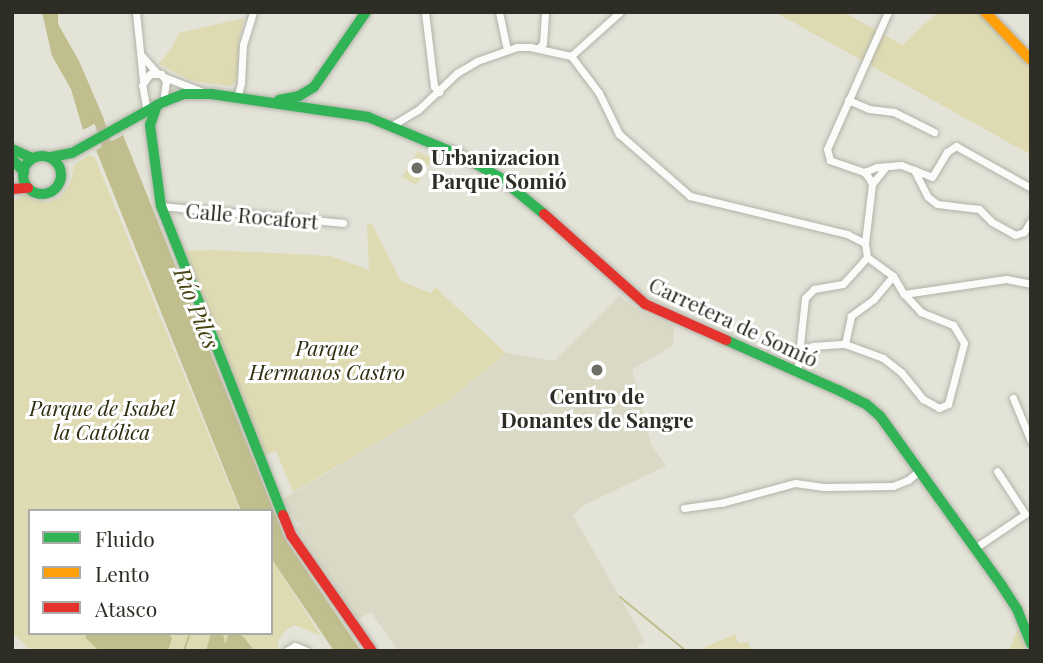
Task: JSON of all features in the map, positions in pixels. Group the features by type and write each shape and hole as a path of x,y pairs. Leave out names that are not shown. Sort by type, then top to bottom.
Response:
{"street":[{"path":"132,118 141,104 143,85 136,12"},
{"path":"237,98 241,83 242,51 253,12"},
{"path":"303,108 366,12"},
{"path":"425,12 434,86 439,92"},
{"path":"499,12 507,50"},
{"path":"539,48 543,43 545,12"},
{"path":"570,55 620,12"},
{"path":"872,184 864,173 827,156 848,100 888,12"},
{"path":"985,12 1031,60"},
{"path":"391,126 418,110 457,73 507,50 539,48 570,55 599,93 619,134 690,196 847,234 865,243"},
{"path":"141,55 161,75 166,89 156,106 150,125 161,206 291,535 372,651"},
{"path":"143,85 147,75 161,75 211,94"},
{"path":"143,85 156,106"},
{"path":"12,149 24,157 32,158 72,152 132,118 184,94 211,94 262,101 299,96 316,89"},
{"path":"316,89 319,102 334,111"},
{"path":"848,100 863,108 894,112 934,132"},
{"name":"Carretera de Somió","path":"262,101 368,117 462,156 499,177 645,304 866,404 880,416 920,470 1017,609 1031,644"},
{"path":"132,118 150,125"},
{"path":"925,190 947,152 956,146 1031,188"},
{"path":"12,159 38,193 52,192 61,180 61,171 72,152"},
{"path":"51,157 61,171"},
{"path":"12,188 25,179 32,158"},
{"path":"864,173 901,165 932,177"},
{"path":"800,351 813,345 845,344 883,359 901,372 931,406 939,408 948,404 965,348 962,337 949,323 921,312 904,294 893,276 867,257 865,243 872,184 886,167"},
{"path":"914,170 937,204 979,209 992,222 1015,235 1024,232 1031,221"},
{"name":"Calle Rocafort","path":"161,206 343,223"},
{"path":"797,373 805,298 809,292 843,284 867,257"},
{"path":"845,344 851,316 874,299 893,276"},
{"path":"904,294 1006,279 1031,284"},
{"path":"1013,398 1031,442"},
{"path":"684,508 721,503 795,483 824,487 893,486 908,480 920,470"},
{"path":"975,548 1025,514 997,471"},
{"path":"286,651 299,646 307,651"}],"shaded area":[{"path":"42,12 58,12 58,24 79,61 104,119 83,130 71,89 52,56"},
{"path":"123,135 273,509 240,509 96,150"},
{"path":"619,296 639,311 674,326 673,346 632,369 651,444 666,466 584,505 573,515 645,641 638,646 640,651 398,651 371,612 358,619 296,528 299,526 283,499 449,400 506,353 554,361"},
{"path":"273,509 285,539 361,651 334,651 273,561"},
{"path":"85,635 170,635 172,638 168,651 99,651"},
{"path":"210,635 223,635 225,644 228,635 242,635 255,651 206,651"}],"green space":[{"path":"775,12 844,12 902,45 938,12 985,12 1031,60 1031,155"},
{"path":"244,18 239,42 238,77 232,86 192,81 159,64 179,33"},
{"name":"Urbanizacion Parque Somió","path":"418,151 432,159 416,185 402,177"},
{"name":"Parque de Isabel la Católica","path":"89,155 95,158 239,509 28,509 28,635 273,635 273,561 321,636 295,625 286,630 279,640 277,651 32,651 12,632 12,202 25,194 34,200 48,202 59,198 70,184 74,165"},
{"name":"Parque Hermanos Castro","path":"372,224 401,281 431,293 435,287 506,353 449,400 293,492 276,451 259,457 177,251 214,250 331,256 369,270 367,225"},
{"path":"1019,631 1026,651 1009,651"},
{"path":"735,634 738,643 748,642 751,651 701,649"}],"waterway":[{"name":"Río Piles","path":"99,121 111,159"},
{"path":"620,597 686,651"},
{"path":"184,651 189,635"}],"traffic: fast":[{"path":"279,100 299,96 314,87 366,12"},
{"path":"51,157 72,153 163,102 184,94 211,94 368,117 462,156 499,177 544,214"},
{"path":"157,105 150,125 161,206 283,515"},
{"path":"12,149 32,158"},
{"path":"42,156 56,161 61,175 56,189 42,194 28,189 23,175 28,161 42,156"},
{"path":"12,159 24,172"},
{"path":"726,340 838,390 866,404 880,416 1002,586 1017,609 1031,644"}],"traffic: slow":[{"path":"985,12 1031,60"}],"traffic: jam":[{"path":"12,189 28,188"},
{"path":"544,214 645,304 726,340"},
{"path":"283,515 291,535 372,651"}],"place":[{"name":"Urbanizacion Parque Somió","path":"417,168"},
{"name":"Centro de Donantes de Sangre","path":"597,370"}]}
